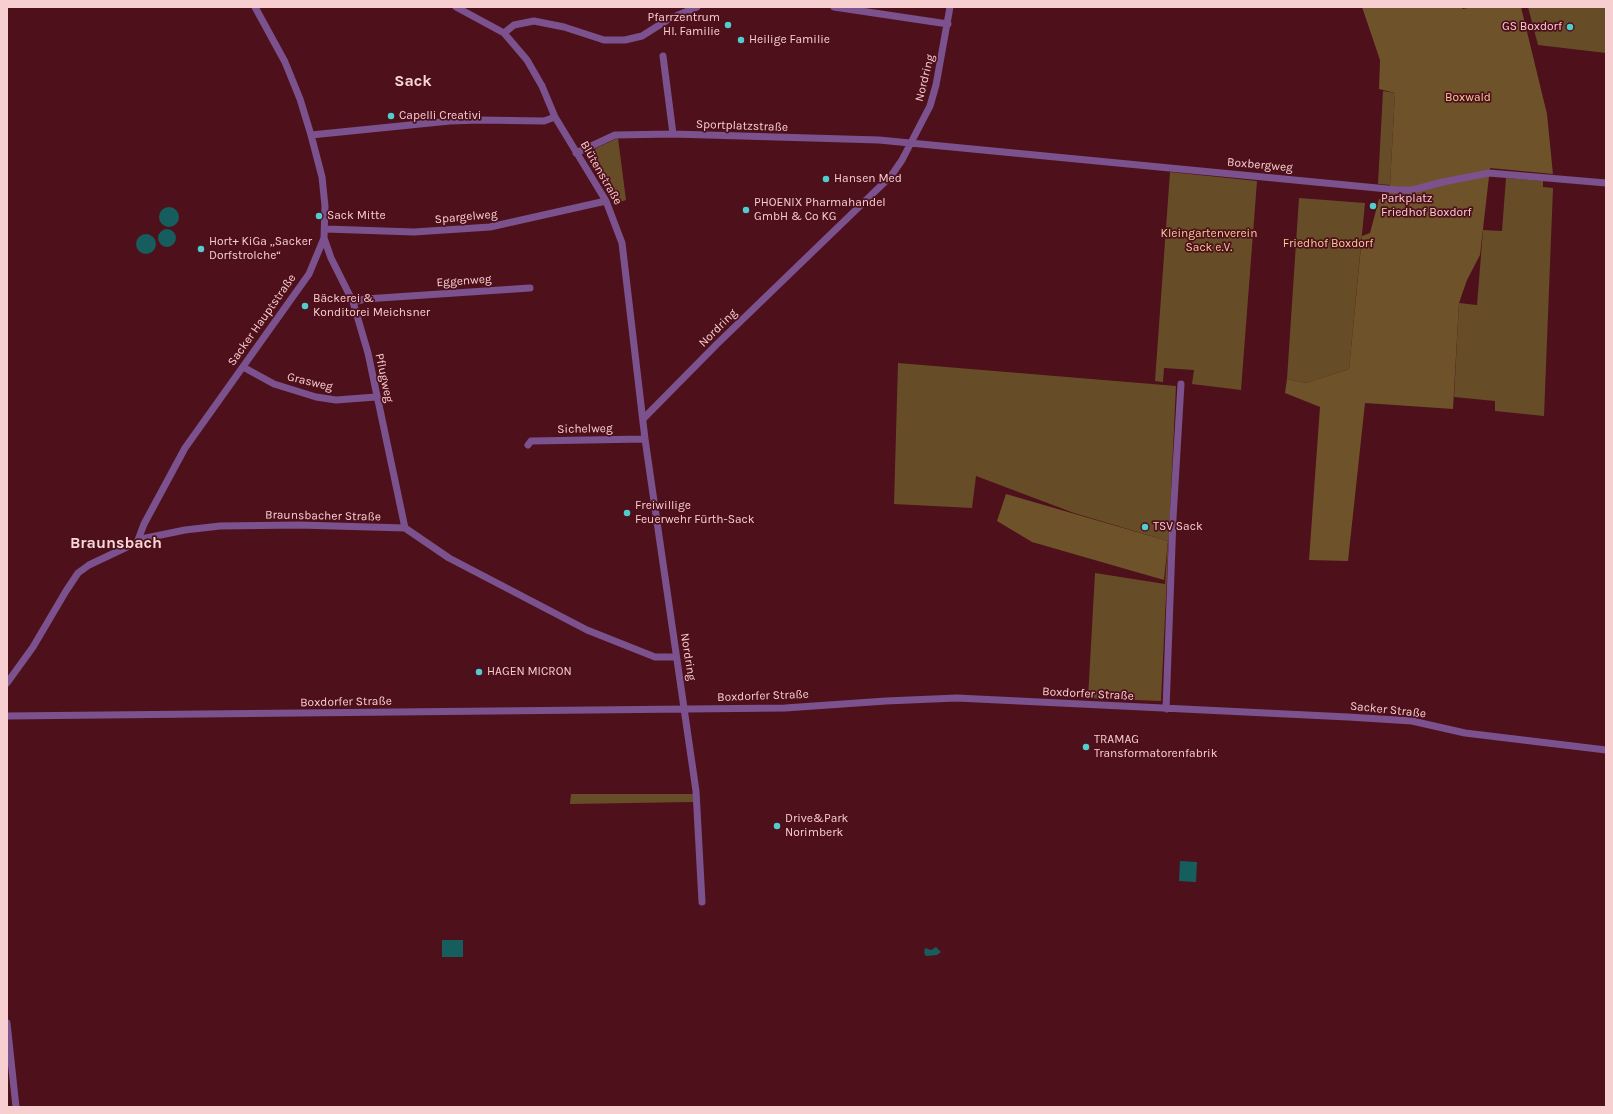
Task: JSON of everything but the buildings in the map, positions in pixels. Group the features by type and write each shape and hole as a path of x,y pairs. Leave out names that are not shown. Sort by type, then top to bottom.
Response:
{"street":[{"name":"Sacker Hauptstraße","path":"138,540 144,524 185,448 309,274 324,238 325,229 322,177 311,135 300,99 285,62 255,7"},
{"name":"Blütenstraße","path":"456,7 504,33 519,50 534,70 555,116 606,201 622,243 643,419"},
{"path":"504,33 514,25 534,21 564,26 604,40 625,40 642,36 669,20 698,7"},
{"path":"834,7 948,24"},
{"name":"Nordring","path":"684,709 643,419 717,344 891,176 930,106 936,85 950,7"},
{"path":"663,56 673,134"},
{"path":"311,135 450,121 544,121 555,116"},
{"name":"Sportplatzstraße","path":"576,153 615,135 673,134 879,140 910,144"},
{"name":"Boxbergweg","path":"910,144 1398,190 1412,190 1489,173 1606,183"},
{"name":"Spargelweg","path":"325,229 414,232 484,228 606,201"},
{"name":"Pflugweg","path":"324,238 353,302 368,353 376,397 396,478 405,528"},
{"name":"Eggenweg","path":"353,302 365,299 530,288"},
{"name":"Grasweg","path":"243,367 274,384 316,397 336,400 376,397"},
{"path":"1166,709 1173,518 1181,384"},
{"name":"Sichelweg","path":"528,444 531,441 645,438"},
{"name":"Braunsbacher Straße","path":"7,683 33,647 78,573 138,540 185,530 213,526 299,525 405,528"},
{"path":"405,528 449,558 587,630 656,657 676,657"},
{"name":"Boxdorfer Straße","path":"7,716 785,708 956,698 1166,709"},
{"path":"684,709 696,791 702,902"},
{"name":"Sacker Straße","path":"1166,709 1348,716 1412,721 1465,733 1606,750"},
{"path":"7,1022 16,1107"}],"green space":[{"name":"Boxwald","path":"1362,7 1462,7 1463,9 1471,7 1521,7 1547,114 1553,174 1490,168 1480,255 1467,280 1459,303 1453,409 1365,403 1348,561 1309,560 1320,407 1285,393 1287,379 1306,383 1349,369 1362,236 1370,233 1379,199 1388,199 1390,185 1395,93 1379,89 1380,60"},
{"name":"GS Boxdorf","path":"1528,7 1605,7 1606,53 1538,45"},
{"path":"1383,91 1395,93 1390,185 1378,184"},
{"path":"618,138 626,200 615,204 589,160 596,148"},
{"name":"Kleingartenverein Sack e.V.","path":"1170,172 1257,181 1241,390 1192,384 1194,370 1164,368 1163,382 1155,381"},
{"path":"1506,178 1543,181 1543,187 1553,188 1544,416 1495,411 1495,401 1454,397 1459,303 1477,305 1483,230 1502,231"},
{"name":"Friedhof Boxdorf","path":"1299,198 1365,203 1349,369 1306,383 1287,379"},
{"name":"TSV Sack","path":"898,363 1176,386 1161,701 1088,698 1095,573 1165,584 1168,541 1074,513 976,476 972,508 894,504"},
{"path":"1006,494 1168,541 1164,580 1032,542 997,521"},
{"path":"571,794 693,794 693,802 570,804"}],"water":[{"path":"169,207 176,210 179,217 176,224 169,227 162,224 159,217 162,210"},
{"path":"167,229 173,232 176,238 173,244 167,247 161,244 158,238 161,232"},
{"path":"146,234 153,237 156,244 153,251 146,254 139,251 136,244 139,237"},
{"path":"1180,861 1197,862 1196,882 1179,881"},
{"path":"442,940 463,940 463,957 442,957"},
{"path":"936,947 941,952 937,955 926,956 924,953 925,948 931,950"}],"place":[{"name":"Pfarrzentrum Hl. Familie","path":"728,25"},
{"name":"GS Boxdorf","path":"1570,27"},
{"name":"Heilige Familie","path":"741,40"},
{"name":"Capelli Creativi","path":"391,116"},
{"name":"Hansen Med","path":"826,179"},
{"name":"Parkplatz Friedhof Boxdorf","path":"1373,206"},
{"name":"PHOENIX Pharmahandel GmbH & Co KG","path":"746,210"},
{"name":"Sack Mitte","path":"319,216"},
{"name":"Hort+ KiGa „Sacker Dorfstrolche“","path":"201,249"},
{"name":"Bäckerei & Konditorei Meichsner","path":"305,306"},
{"name":"Freiwillige Feuerwehr Fürth-Sack","path":"627,513"},
{"name":"TSV Sack","path":"1145,527"},
{"name":"HAGEN MICRON","path":"479,672"},
{"name":"TRAMAG Transformatorenfabrik","path":"1086,747"},
{"name":"Drive&Park Norimberk","path":"777,826"}],"district":[{"name":"Sack","path":"413,81"},
{"name":"Braunsbach","path":"116,543"}]}
